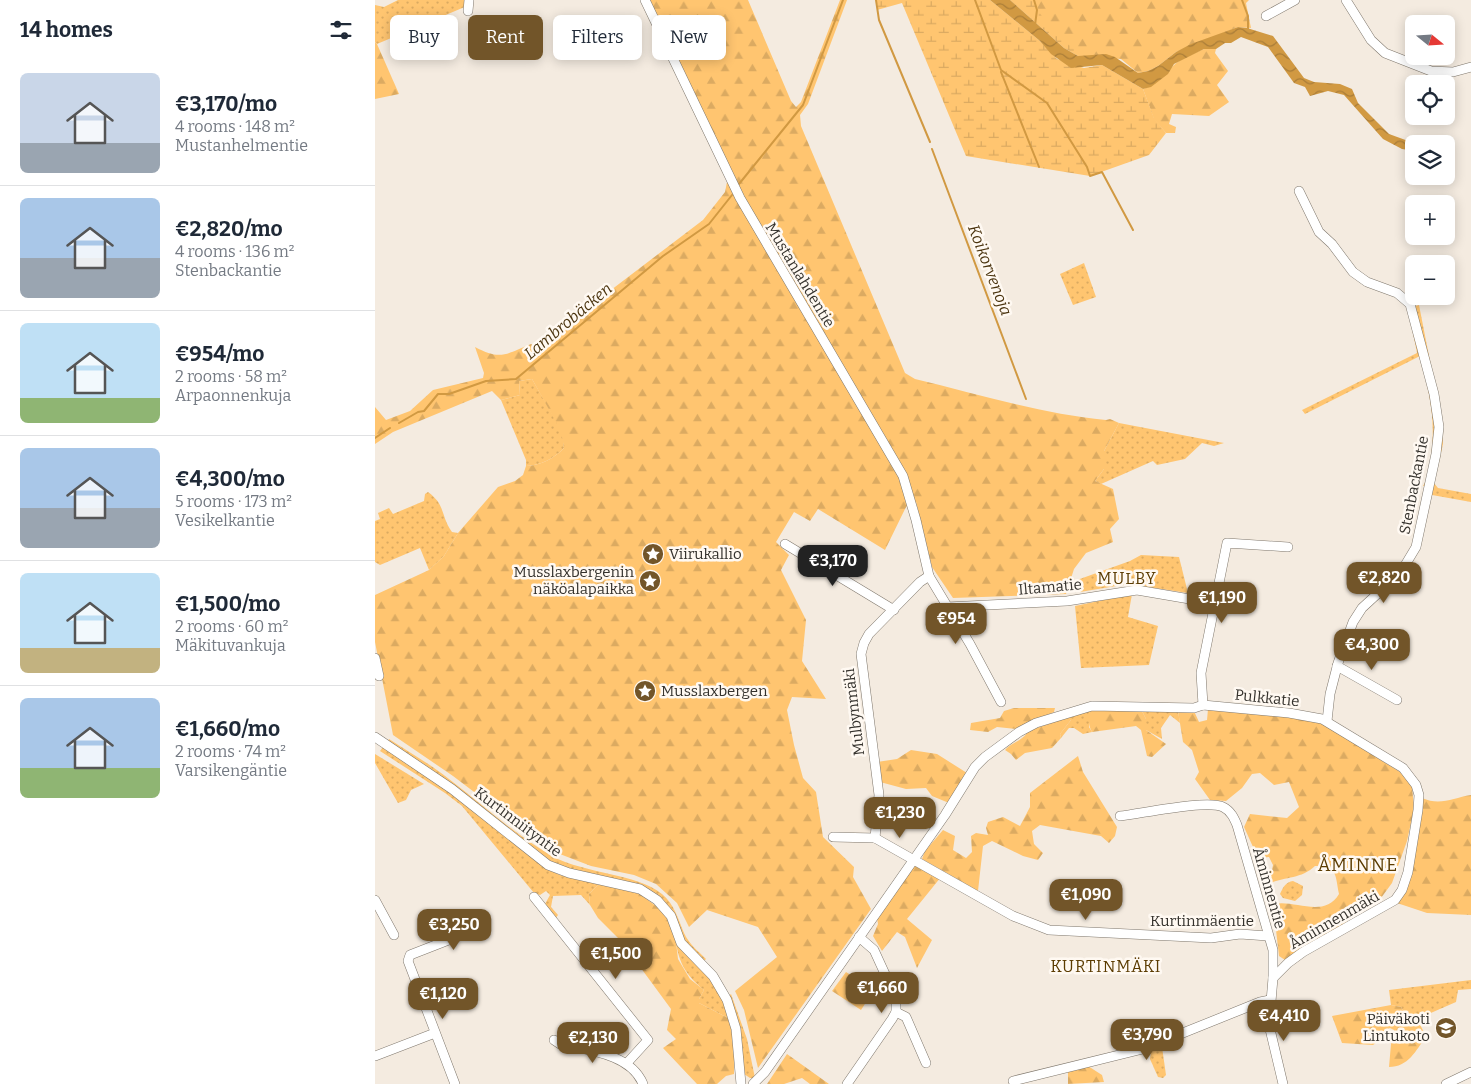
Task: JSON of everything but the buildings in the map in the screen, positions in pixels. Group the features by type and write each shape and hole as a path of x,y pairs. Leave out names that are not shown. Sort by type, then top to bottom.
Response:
{"street":[{"path":"468,11 469,0"},
{"name":"Mustanlahdentie","path":"645,0 740,198 903,476 916,520 929,576"},
{"path":"1266,16 1295,0"},
{"path":"1346,0 1371,40 1385,53 1431,71 1453,72 1471,67"},
{"name":"Stenbackantie","path":"1299,191 1319,232 1332,244 1353,272 1367,282 1397,293 1410,304 1434,394 1439,427 1436,454 1416,547 1401,572 1361,608 1345,641 1337,666 1330,694 1327,721"},
{"path":"1203,704 1201,673 1213,604 1227,543 1288,547"},
{"path":"785,544 894,610"},
{"path":"929,576 1001,702"},
{"name":"Mulbynmäki","path":"875,838 879,795 861,654 863,644 869,634 920,582 929,576"},
{"name":"Iltamatie","path":"947,607 1067,601 1137,590 1213,604"},
{"path":"375,664 379,676"},
{"path":"1337,666 1397,700"},
{"name":"Pulkkatie","path":"753,1084 765,1072 914,860 975,767 985,757 1019,732 1055,716 1097,705 1193,708 1203,704 1289,713 1327,721"},
{"name":"Åminnenmäki","path":"1273,978 1288,963 1303,952 1395,900 1402,890 1408,872 1418,810 1419,795 1416,784 1403,768 1327,721"},
{"name":"Kurtinniityntie","path":"375,737 452,789 548,865 569,873 640,890 665,906 681,942 713,976 727,1000 736,1028 741,1084"},
{"name":"Åminnentie","path":"1120,816 1216,805 1228,811 1237,825 1273,950 1270,1034 1283,1084"},
{"path":"833,837 875,838 914,860"},
{"name":"Kurtinmäentie","path":"914,860 1013,916 1049,930 1211,938 1240,934 1268,936"},
{"path":"534,897 648,1040 627,1063"},
{"path":"375,900 394,935"},
{"path":"455,1084 409,958 410,955 469,932 481,924"},
{"path":"847,1084 896,1012 896,998 874,950 859,937"},
{"path":"1013,1081 1143,1049 1260,1002 1270,1000"},
{"path":"896,1012 908,1021 926,1063"},
{"path":"375,1056 435,1033"},
{"path":"559,1042 627,1063 636,1071 643,1084"},
{"path":"1446,1084 1471,1072"}],"green space":[{"path":"398,0 466,0 467,6 446,15 390,15 390,39 377,44 375,42 375,5 384,7"},
{"path":"650,0 748,0 791,101 796,107 801,102 840,0 847,0 808,104 800,115 801,126 905,373 915,379 1010,403 1082,417 1110,419 1119,423 1104,451 1104,469 1095,481 1113,489 1119,519 1110,529 1113,542 1086,553 1074,569 1066,594 953,598 932,567 916,502 908,504 885,550 818,509 810,521 794,512 776,542 789,555 781,570 806,620 802,661 826,699 792,697 787,710 794,745 803,778 816,792 823,837 854,867 853,877 871,909 758,1068 744,1010 735,991 777,957 758,927 707,910 689,927 677,903 656,884 634,875 591,866 552,851 453,776 393,735 375,642 375,595 429,570 444,556 458,533 498,487 515,481 523,475 526,466 547,461 564,448 561,431 532,379 519,381 520,395 501,400 492,391 393,432 375,444 375,407 386,420 410,411 433,390 483,378 484,373 475,347 498,355 509,353 531,344 536,346 547,340 549,335 565,325 703,220 725,192 727,182 733,179 678,60 726,60 726,15 657,15"},
{"path":"876,0 990,0 1040,41 1057,59 1084,68 1102,65 1143,89 1154,118 1166,133 1149,155 1090,176 966,156 902,3 877,10"},
{"path":"1010,0 1249,0 1246,3 1251,28 1238,27 1176,52 1158,66 1138,73 1121,59 1078,56"},
{"path":"1010,0 1034,0 1046,25 1075,50 1078,56 1064,48"},
{"path":"375,42 377,44 399,94 375,99"},
{"path":"1207,48 1216,49 1215,53 1228,71 1217,85 1229,102 1209,116 1172,114 1169,124 1176,127 1175,133 1166,133 1154,119 1143,89 1156,82 1181,60"},
{"path":"1084,263 1096,297 1073,305 1060,274"},
{"path":"1419,305 1441,417 1443,444 1434,483 1438,488 1471,494 1471,502 1432,495 1433,487 1423,486 1430,464 1433,422 1420,356 1305,414 1302,410 1417,353 1408,308"},
{"path":"532,379 562,431 564,448 547,461 526,466 526,460 501,400 520,395 519,381"},
{"path":"1119,423 1224,443 1214,446 1202,443 1185,459 1157,465 1153,461 1101,484 1095,481 1104,469 1104,451"},
{"path":"428,492 438,501 452,532 458,533 444,556 429,570 420,548 380,565 375,562 375,521 380,519 378,513 389,508 393,514 424,501 425,494"},
{"path":"1141,555 1179,557 1188,593 1128,584 1080,592 1077,590 1077,580 1130,561"},
{"path":"1132,594 1128,617 1158,626 1149,665 1081,668 1075,606"},
{"path":"1014,708 1055,708 1054,712 1016,729 997,727 988,732 970,730 971,723 1000,718 1004,711"},
{"path":"1093,708 1089,727 1092,732 1083,734 1074,728 1069,728 1061,738 1060,734 1071,720 1071,716"},
{"path":"1093,708 1141,709 1146,719 1146,730 1166,744 1152,757 1147,756 1141,730 1136,726 1092,732 1089,723"},
{"path":"1141,709 1178,711 1180,723 1170,715 1161,728 1162,739 1146,730 1146,719"},
{"path":"1208,709 1315,719 1400,772 1412,786 1414,809 1407,841 1392,883 1381,898 1358,910 1342,926 1301,948 1285,960 1279,956 1276,930 1268,907 1284,903 1314,907 1324,906 1332,902 1339,894 1336,877 1332,870 1322,866 1315,866 1298,876 1266,885 1262,882 1260,871 1272,870 1273,865 1269,857 1258,858 1244,827 1250,814 1287,818 1299,807 1289,782 1274,785 1260,773 1252,774 1242,788 1226,801 1210,800 1195,779 1199,772 1192,750 1183,742 1178,711 1194,711 1199,722 1207,720"},
{"path":"1071,716 1071,720 1060,734 1061,738 1052,748 1025,753 1016,760 1005,750 1028,731"},
{"path":"389,739 427,763 512,829 552,856 579,867 624,877 651,887 662,894 673,907 688,941 706,959 704,961 684,940 674,913 660,897 557,866 388,741"},
{"path":"383,747 447,790 549,870 560,875 599,884 589,894 590,905 581,895 553,896 551,907 558,915 555,919 545,904 550,895 546,891 540,895 534,893 462,806 380,751"},
{"path":"911,750 937,754 967,773 949,803 932,796 926,788 906,789 880,782 877,762 897,759"},
{"path":"375,754 424,784 411,790 406,800 398,803 375,763"},
{"path":"1078,756 1083,772 1117,827 1115,836 1109,843 1101,836 1040,825 1032,831 1034,844 1043,853 1038,860 1023,856 992,841 983,846 978,891 922,859 925,851 943,830 955,836 953,850 966,858 972,852 971,836 976,833 988,835 986,828 988,822 1003,817 1020,826 1030,807 1030,793"},
{"path":"1471,795 1471,915 1427,913 1397,903 1422,798 1447,801"},
{"path":"915,865 941,877 907,919 932,940 917,968 905,937 897,932 882,951 873,936 878,924 877,918"},
{"path":"1293,881 1303,886 1302,895 1295,901 1283,898 1280,894 1288,882"},
{"path":"599,884 640,894 665,913 676,942 678,959 690,979 704,990 699,1003 730,1019 734,1046 734,1074 726,1076 717,1084 697,1084 663,1048 676,1039 667,1030 671,1009 621,941 598,918 590,905 589,894"},
{"path":"676,942 712,982 721,997 730,1019 699,1003 704,990 685,969 679,957"},
{"path":"846,972 874,990 861,1010 832,991"},
{"path":"1471,980 1471,989 1458,990 1456,1002 1417,1019 1408,1020 1401,1007 1391,1005 1389,990"},
{"path":"731,994 747,1039 755,1078 750,1078 744,1074 729,996"},
{"path":"1391,1005 1401,1007 1408,1020 1417,1019 1426,1036 1411,1057 1401,1064 1389,1067 1391,1044 1397,1034 1394,1030 1390,1028 1378,1034 1376,1043 1373,1045 1342,1043 1332,1016"},
{"path":"1162,1047 1166,1075 1163,1078 1158,1077 1150,1059 1151,1051"},
{"path":"787,1054 829,1084 810,1084 802,1078 784,1084 767,1084"},
{"path":"1088,1066 1102,1075 1104,1082 1068,1084 1068,1071"}],"water":[{"path":"990,0 1010,0 1064,48 1078,56 1106,54 1115,57 1138,73 1158,66 1176,52 1191,44 1238,27 1247,28 1273,36 1304,78 1314,82 1340,84 1352,89 1358,103 1389,134 1405,140 1405,150 1383,139 1344,95 1328,91 1310,96 1305,87 1294,83 1268,47 1241,37 1231,43 1225,43 1216,49 1204,49 1174,64 1168,74 1151,87 1143,89 1102,65 1071,68 1051,54 1040,41"}],"waterway":[{"name":"Lambrobäcken","path":"739,184 803,105 843,0"},
{"name":"Koikorvenoja","path":"876,0 879,20 930,142"},
{"path":"975,0 1001,70 1047,103 1087,167 1090,176 1102,172 1133,230"},
{"path":"1034,0 1037,10 1035,25"},
{"path":"1242,0 1248,16 1248,29"},
{"path":"1001,72 1039,167"},
{"name":"Koikorvenoja","path":"932,149 1026,399"},
{"name":"Lambrobäcken","path":"399,423 418,412 424,411 438,394 449,394 486,381 516,379 663,256 709,224 732,195"},
{"name":"Lambrobäcken","path":"375,438 390,428"}],"place":[{"name":"Viirukallio","path":"653,554"},
{"name":"Musslaxbergenin näköalapaikka","path":"650,581"},
{"name":"Musslaxbergen","path":"645,691"},
{"name":"Päiväkoti Lintukoto","path":"1446,1028"}],"district":[{"name":"MULBY","path":"1127,578"},
{"name":"ÅMINNE","path":"1358,865"},
{"name":"KURTINMÄKI","path":"1106,966"}]}
